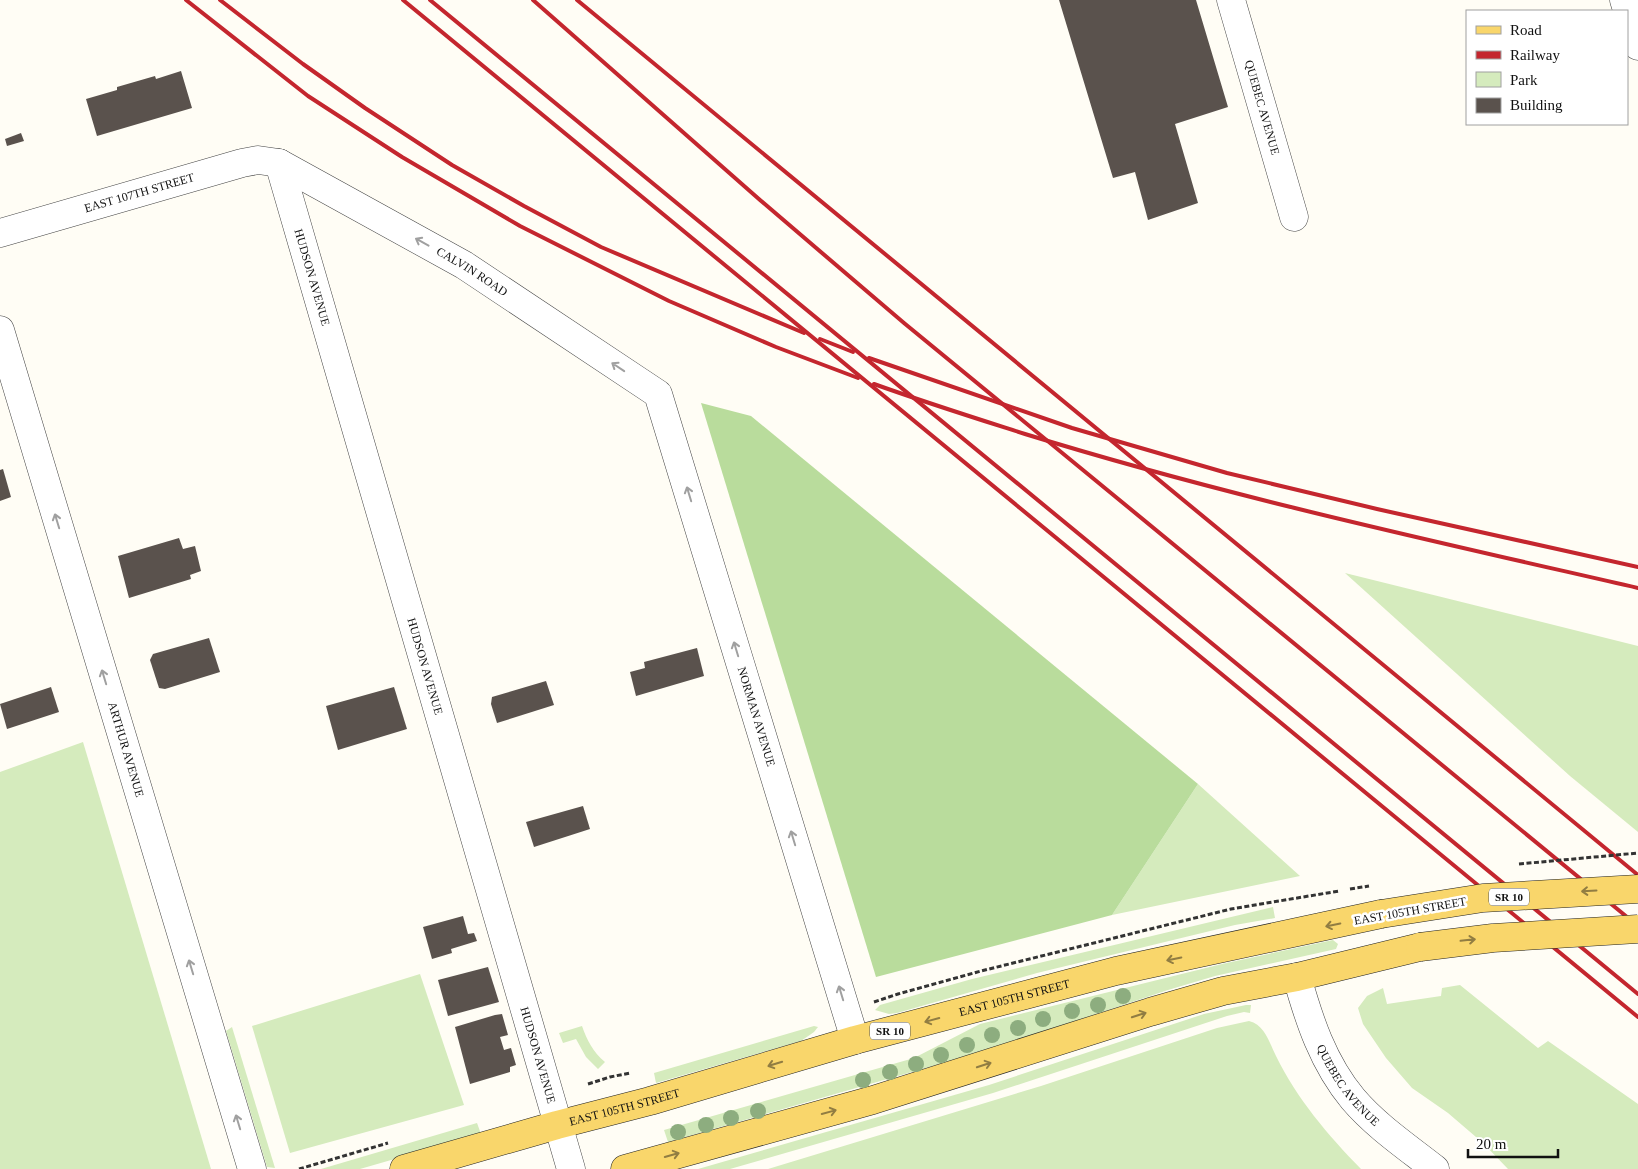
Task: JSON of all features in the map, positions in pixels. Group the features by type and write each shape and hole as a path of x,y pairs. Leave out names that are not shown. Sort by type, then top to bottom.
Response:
{"main road":[{"name":"EAST 105TH STREET","path":"404,1169 557,1125 650,1101 855,1040 1116,971 1381,914 1482,898 1638,889"},
{"path":"625,1169 873,1100 1150,1012 1223,991 1297,977 1420,946 1493,938 1638,929"}],"street":[{"name":"QUEBEC AVENUE","path":"1231,0 1294,217"},
{"path":"1628,13 1638,46"},
{"name":"EAST 107TH STREET","path":"0,233 242,163 258,160 279,163"},
{"name":"CALVIN ROAD","path":"279,163 464,265 658,394"},
{"name":"HUDSON AVENUE","path":"279,163 571,1169"},
{"name":"ARTHUR AVENUE","path":"0,330 252,1169"},
{"name":"NORMAN AVENUE","path":"658,394 855,1040"},
{"name":"QUEBEC AVENUE","path":"1297,977 1314,1034 1331,1067 1352,1098 1382,1127 1435,1169"}],"green space":[{"path":"701,403 751,416 1198,784 1112,915 876,977"},
{"path":"1345,573 1638,646 1638,832 1570,776"},
{"path":"83,742 211,1169 0,1169 0,772"},
{"path":"1198,784 1300,876 1112,915"},
{"path":"1273,907 1275,918 1235,925 1037,973 897,1013 889,1014 875,1010 880,1005 972,979"},
{"path":"1333,940 1338,944 1336,949 1215,976 992,1049 668,1142 664,1130 914,1058 980,1024 1222,964"},
{"path":"420,974 464,1105 290,1153 252,1026"},
{"path":"1460,985 1538,1048 1548,1041 1638,1104 1638,1169 1508,1169 1483,1143 1448,1113 1412,1088 1386,1058 1363,1024 1358,1008 1367,996 1383,988 1387,1004 1441,996 1442,988"},
{"path":"1251,1005 1250,1013 1244,1012 1227,1016 993,1093 730,1169 698,1169 989,1085 1204,1014"},
{"path":"1249,1021 1263,1030 1284,1072 1303,1102 1325,1130 1361,1169 768,1169 1041,1086 1217,1028"},
{"path":"582,1026 591,1046 605,1062 598,1069 586,1057 576,1039 563,1043 559,1033"},
{"path":"814,1026 818,1027 801,1041 656,1083 654,1073"},
{"path":"232,1027 275,1168 267,1167 226,1031"},
{"path":"477,1123 481,1134 360,1169 321,1169"}],"building":[{"path":"1059,0 1196,0 1228,107 1175,124 1198,203 1148,220 1135,172 1113,178"},
{"path":"181,71 192,108 97,136 86,99 117,90 117,87 155,76 156,79"},
{"path":"21,133 24,141 7,146 5,139"},
{"path":"3,469 11,497 0,501 0,470"},
{"path":"179,538 183,549 195,546 201,571 190,575 191,579 129,598 118,556"},
{"path":"209,638 220,672 165,689 159,688 150,660 153,654"},
{"path":"697,648 704,676 636,696 630,672 645,668 644,662"},
{"path":"546,681 554,705 497,723 491,704 492,697"},
{"path":"51,687 59,712 7,729 0,704"},
{"path":"394,687 407,729 338,750 326,706"},
{"path":"583,806 590,829 534,847 526,822"},
{"path":"463,916 468,934 474,933 477,941 451,949 452,953 432,959 423,927"},
{"path":"488,967 499,1002 448,1016 438,980"},
{"path":"502,1014 508,1035 500,1037 504,1050 511,1048 516,1065 510,1067 510,1072 470,1084 455,1027"}],"railway":[{"path":"186,0 308,96 402,157 520,226 669,301 776,347 858,378"},
{"path":"220,0 303,64 365,108 452,165 601,247 804,333"},
{"path":"403,0 1638,1017"},
{"path":"430,0 1638,994"},
{"path":"533,0 760,200 904,323 1638,926"},
{"path":"577,0 1638,875"},
{"path":"820,339 853,352"},
{"path":"869,358 1072,428 1227,473 1377,509 1638,567"},
{"path":"874,384 1025,434 1177,478 1330,517 1638,588"}]}
